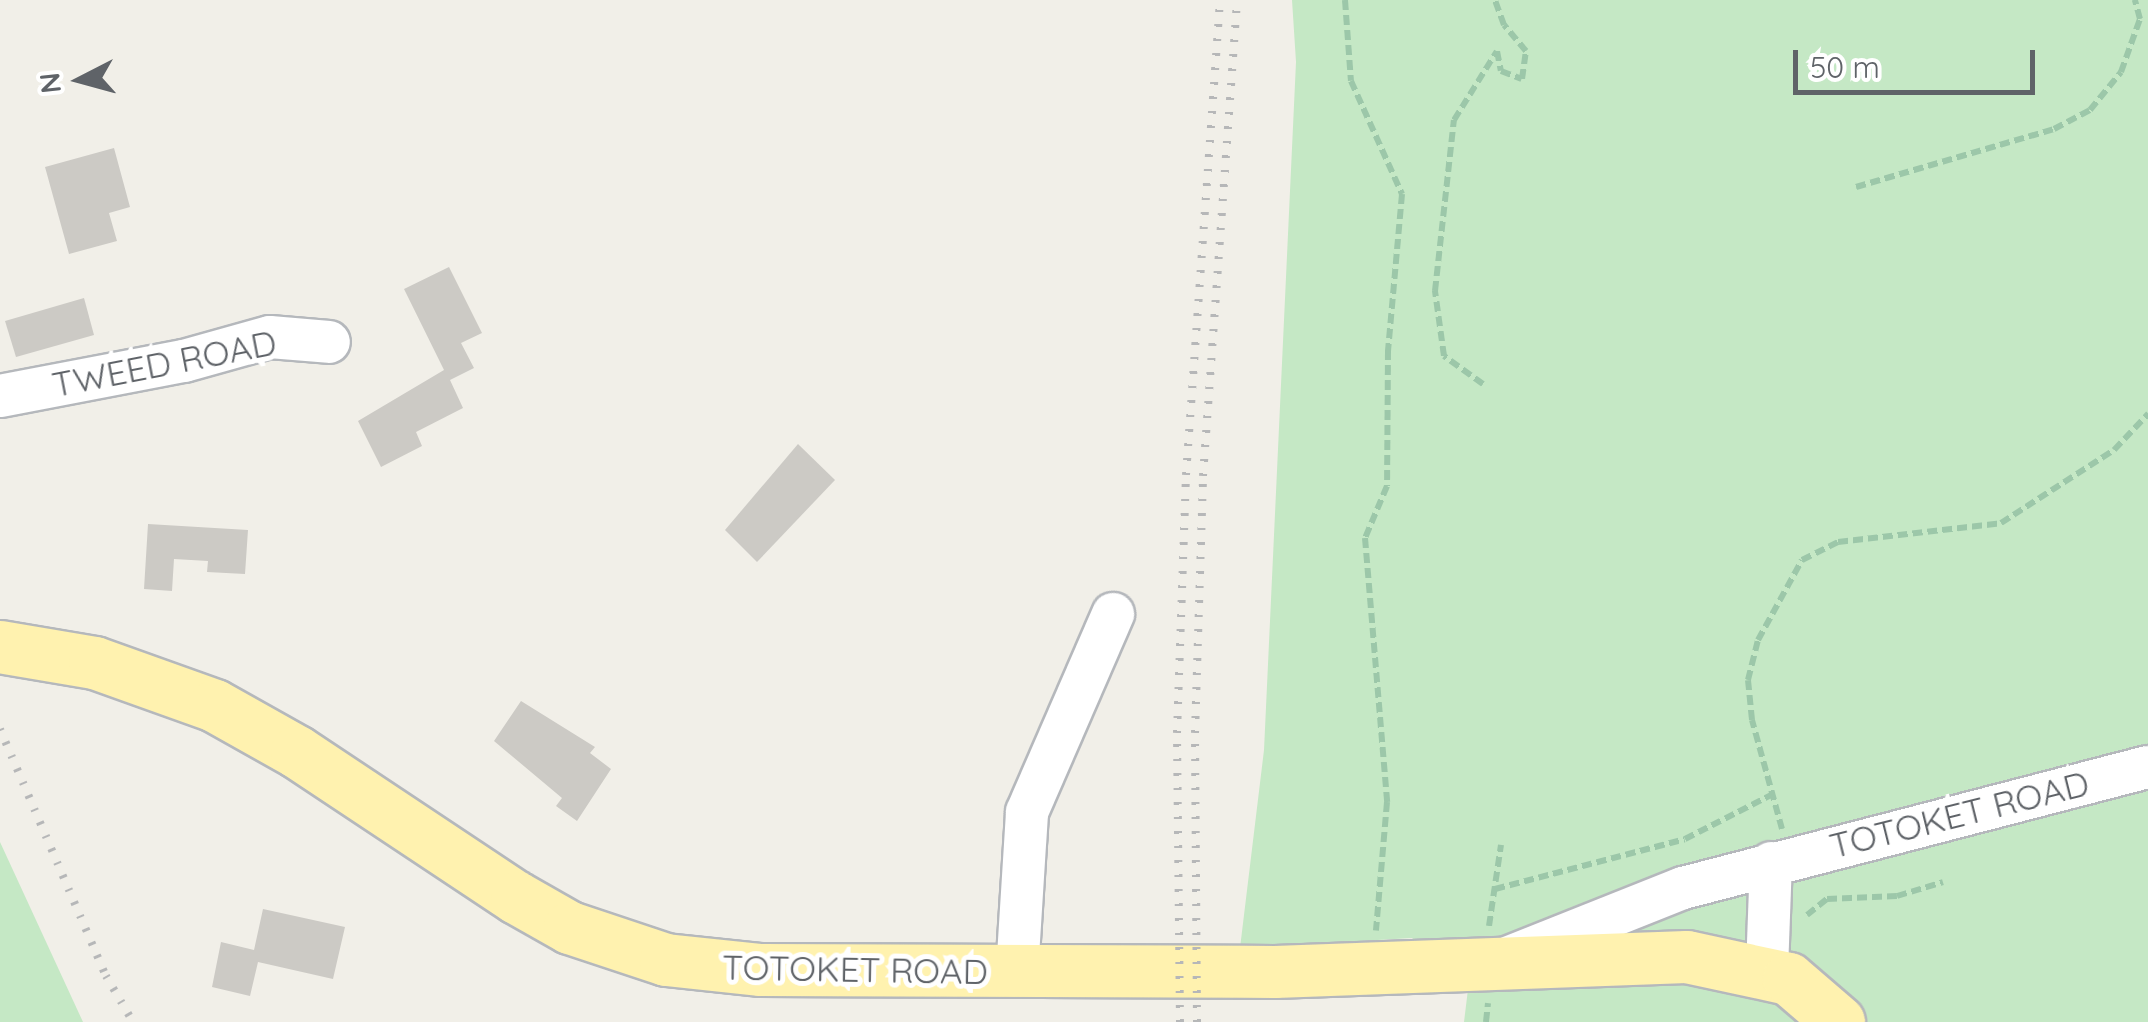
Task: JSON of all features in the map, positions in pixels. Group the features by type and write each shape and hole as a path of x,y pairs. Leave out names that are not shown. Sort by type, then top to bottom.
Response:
{"main road":[{"name":"TOTOKET ROAD","path":"1,646 95,664 215,706 298,752 516,898 624,950 721,968 1017,972 1375,968 1502,960"},
{"path":"1502,960 1687,956 1782,977 1840,1022"}],"street":[{"name":"TWEED ROAD","path":"0,396 184,361 270,337 328,342"},
{"path":"1017,972 1027,812 1114,614"},
{"name":"TOTOKET ROAD","path":"1502,960 1778,851 2148,767"},
{"path":"1778,851 1782,977"}],"path":[{"path":"1345,0 1351,81 1395,167 1403,224 1388,350 1387,486 1364,538 1365,587 1378,632 1374,688 1386,737 1388,802 1375,968"},
{"path":"1483,384 1444,356 1435,292 1454,120 1497,52 1502,72 1522,79 1526,51 1504,26 1495,0"},
{"path":"1856,187 2054,129 2090,110 2121,72 2140,19 2135,0"},
{"path":"1778,851 1772,795 1748,680 1758,640 1802,560 1838,542 2001,523 2114,450 2148,414"},
{"path":"1495,889 1685,840 1772,795"},
{"path":"1782,977 1806,916 1827,899 1897,896 1943,882"}],"green space":[{"path":"1292,0 2148,0 2148,1022 1464,1022 1469,981 1412,938 1240,948 1264,750 1296,62"},
{"path":"0,842 83,1022 0,1022"}],"building":[{"path":"114,148 130,207 109,213 117,241 69,254 45,167"},
{"path":"449,267 482,333 461,343 474,368 450,380 463,408 416,432 422,446 381,467 358,421 444,370 404,289"},
{"path":"84,298 94,335 16,357 5,321"},
{"path":"798,444 835,480 757,562 725,530"},
{"path":"148,524 248,530 245,574 207,572 208,561 174,559 172,591 144,589"},
{"path":"521,701 595,747 590,753 611,769 577,821 556,806 562,798 494,741"},
{"path":"263,909 345,927 333,979 258,962 250,996 212,987 221,942 254,950"}],"railway":[{"path":"1180,1022 1177,733 1186,475 1220,0"},
{"path":"1197,1022 1195,733 1203,476 1237,0"},
{"path":"0,729 106,976 133,1022"}]}
